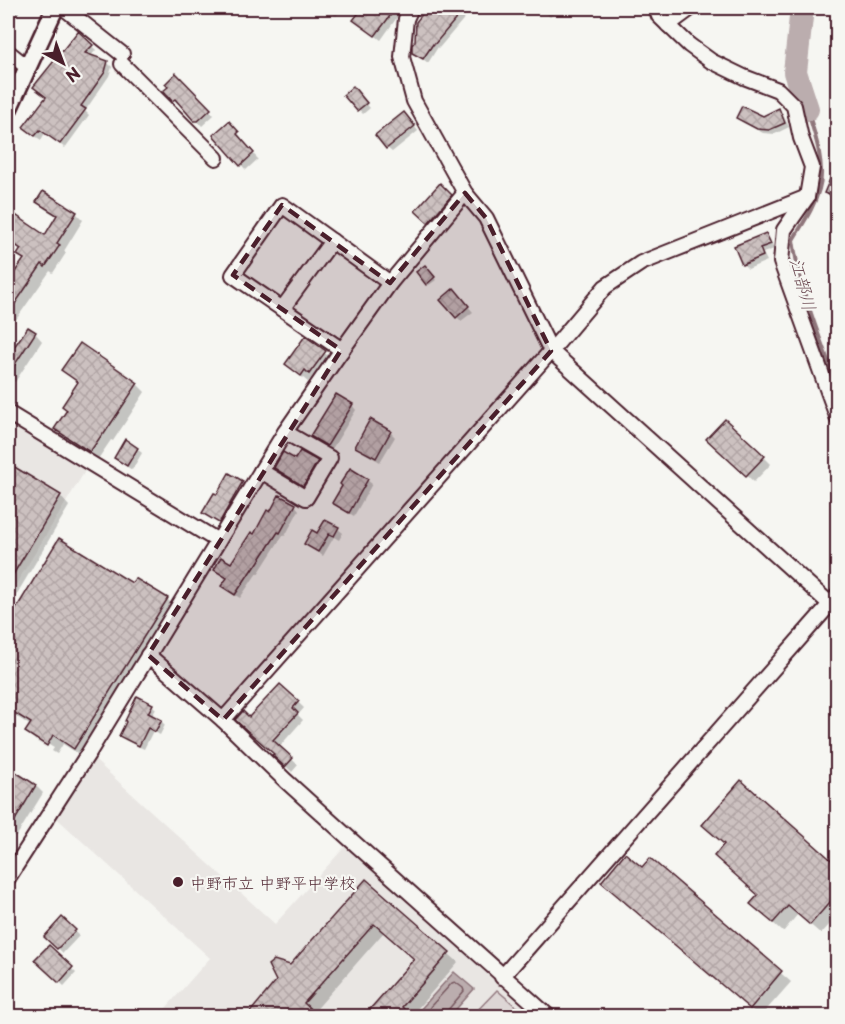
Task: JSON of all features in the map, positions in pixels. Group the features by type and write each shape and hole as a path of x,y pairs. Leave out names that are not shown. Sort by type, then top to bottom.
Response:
{"main road":[{"path":"8,110 55,8"}],"street":[{"path":"64,8 122,59 216,158"},
{"path":"411,8 406,19 402,57 414,101 465,193 486,218 551,351 834,599 502,977"},
{"path":"656,8 659,16 668,25 711,62 778,90 794,106 801,138 812,167 807,197 784,230 781,262 837,419"},
{"path":"668,25 692,8"},
{"path":"8,52 27,67"},
{"path":"8,878 88,754 285,432 390,283 465,193"},
{"path":"223,720 551,351 605,286 641,263 807,197"},
{"path":"342,350 233,275 282,205 390,283"},
{"path":"282,309 332,241"},
{"path":"8,413 219,541"},
{"path":"261,471 306,498 330,458 285,432"},
{"path":"148,656 223,720 294,789 548,1017"}],"highlighted area":[{"path":"465,193 486,218 551,351 223,720 148,655 341,350 233,275 282,205 390,283"}],"shaded area":[{"path":"8,413 90,463 8,597"},
{"name":"中野市立 中野平中学校","path":"88,754 275,924 351,840 548,1016 159,1016 210,958 50,812"},
{"path":"497,990 527,1016 472,1016"}],"water":[{"path":"454,972 474,989 450,1016 428,1016 420,1010"}],"building":[{"path":"367,8 396,8 375,36 353,20 361,10 364,12"},
{"path":"427,8 465,8 433,44 423,59 412,53 412,45 415,41 416,22"},
{"path":"78,31 93,45 85,53 108,61 105,72 81,106 86,109 60,144 40,130 35,136 23,127 46,97 33,87"},
{"path":"176,73 211,109 198,121 194,121 175,99 172,101 163,91 168,87 165,84"},
{"path":"353,86 367,103 357,111 343,95"},
{"path":"742,106 763,116 779,108 785,123 769,130 757,129 736,118"},
{"path":"404,112 415,126 386,149 375,135"},
{"path":"229,121 254,153 240,166 213,135"},
{"path":"830,179 837,182 837,198 824,193"},
{"path":"440,183 452,195 428,223 415,211"},
{"path":"43,191 77,212 57,243 60,245 45,267 42,264 8,314 8,273 12,276 24,259 17,255 21,249 8,240 8,210 45,235 57,215 36,202"},
{"path":"766,233 771,244 760,248 763,256 742,265 734,246"},
{"path":"425,265 435,277 426,285 416,272"},
{"path":"454,288 469,306 456,318 440,300"},
{"path":"28,327 36,332 8,375 8,343 14,347"},
{"path":"305,336 326,351 309,374 305,370 301,376 285,364"},
{"path":"80,343 138,383 90,452 54,429 67,410 62,406 78,382 61,370"},
{"path":"336,394 353,404 327,446 310,436"},
{"path":"370,419 391,431 376,458 355,447"},
{"path":"725,419 765,456 746,476 706,439"},
{"path":"125,439 138,448 127,466 114,458"},
{"path":"300,451 318,461 303,486 274,468 283,452 295,459"},
{"path":"8,463 61,495 8,583"},
{"path":"350,468 368,479 349,513 332,503"},
{"path":"229,473 243,481 219,523 202,513 214,493 217,494"},
{"path":"279,495 296,504 280,533 278,532 235,595 221,586 227,578 214,570 221,557 231,563 251,532 254,534 267,510 270,512"},
{"path":"325,520 339,527 334,536 329,534 318,552 304,544 312,530 317,533"},
{"path":"59,538 132,583 135,578 168,598 74,749 53,735 47,746 25,732 31,723 8,709 8,622"},
{"path":"280,684 299,701 293,708 298,713 273,740 293,758 285,767 272,755 274,754 235,720 243,711 249,717"},
{"path":"137,696 153,704 148,713 162,720 155,732 148,728 139,746 119,736"},
{"path":"8,767 36,785 8,832"},
{"path":"741,780 837,865 837,894 810,925 788,906 773,923 750,904 758,895 714,856 724,844 702,825"},
{"path":"625,853 642,867 650,858 782,971 750,1009 601,882"},
{"path":"366,879 450,952 402,1007 412,1017 363,1017 414,959 374,924 304,1003 319,1017 246,1017 276,981 268,965 274,960 290,965"},
{"path":"62,917 76,930 57,949 44,937"},
{"path":"49,945 73,967 59,983 34,960"}],"waterway":[{"name":"江部川","path":"802,8 795,72 807,109"},
{"name":"江部川","path":"807,109 818,149 821,180 814,203 793,240 806,296 838,387"}],"place":[{"name":"中野市立 中野平中学校","path":"178,882"}]}
